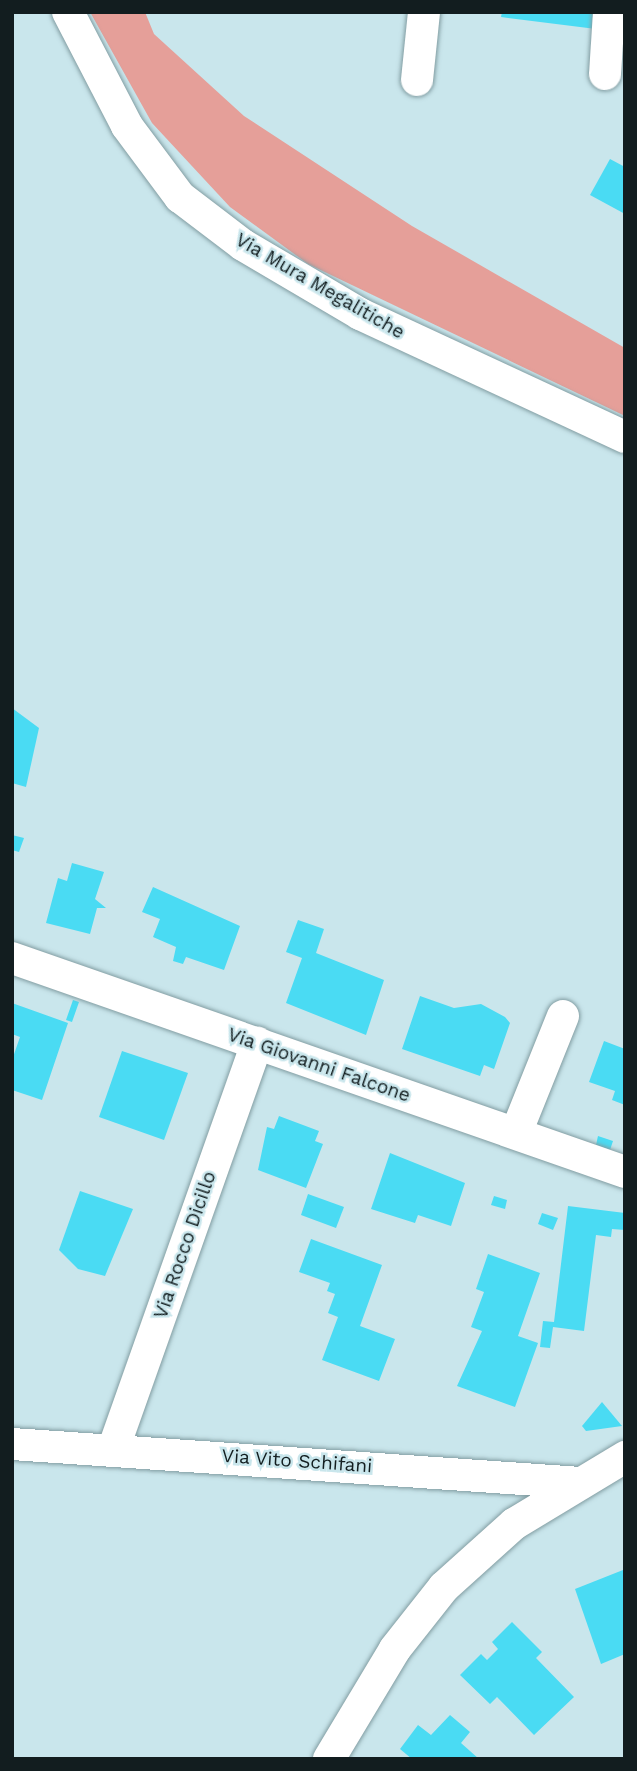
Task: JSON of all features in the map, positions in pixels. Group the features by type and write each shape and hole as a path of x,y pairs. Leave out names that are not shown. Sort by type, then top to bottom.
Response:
{"street":[{"name":"Via Mura Megalitiche","path":"68,12 127,126 180,197 243,244 360,314 625,437"},
{"path":"417,80 424,12"},
{"path":"605,74 609,12"},
{"name":"Via Giovanni Falcone","path":"12,958 625,1172"},
{"path":"516,1133 563,1016"},
{"name":"Via Rocco Dicillo","path":"114,1447 257,1043"},
{"name":"Via Vito Schifani","path":"12,1444 114,1447 581,1483"},
{"path":"329,1759 395,1649 444,1587 513,1524 625,1457"}],"shaded area":[{"path":"90,12 145,12 154,34 244,116 412,226 625,348 625,416 308,264 230,207 152,123"}],"building":[{"path":"502,12 597,12 596,29 501,17"},
{"path":"610,159 625,167 625,214 590,195"},
{"path":"12,708 39,728 26,787 12,783"},
{"path":"12,835 24,838 19,852 12,850"},
{"path":"72,863 104,872 95,899 106,908 97,908 90,934 46,923 58,878 67,881"},
{"path":"153,887 240,926 224,970 186,957 183,964 173,961 176,947 153,937 160,919 142,912"},
{"path":"298,920 324,929 316,953 384,980 366,1035 286,1003 302,958 286,952"},
{"path":"420,996 454,1008 481,1004 505,1017 510,1023 494,1069 484,1065 480,1076 402,1049"},
{"path":"73,1000 79,1002 72,1022 66,1020"},
{"path":"12,1003 68,1023 42,1100 12,1090 12,1060 20,1037 12,1034"},
{"path":"604,1041 625,1049 625,1105 612,1100 615,1091 589,1082"},
{"path":"122,1051 188,1073 164,1140 99,1117"},
{"path":"279,1116 319,1131 315,1141 323,1144 306,1188 258,1170 267,1127 274,1129"},
{"path":"598,1136 613,1141 610,1150 596,1145"},
{"path":"390,1153 465,1183 451,1226 418,1215 415,1223 371,1209"},
{"path":"80,1191 133,1209 105,1276 78,1269 59,1250"},
{"path":"308,1194 344,1207 336,1228 301,1215"},
{"path":"494,1196 507,1200 505,1209 491,1205"},
{"path":"568,1206 625,1213 625,1230 612,1229 611,1237 596,1235 584,1331 553,1327 550,1348 540,1347 543,1321 554,1322"},
{"path":"542,1213 558,1218 553,1230 538,1224"},
{"path":"311,1239 382,1265 360,1326 395,1339 379,1381 322,1360 338,1317 328,1313 335,1294 327,1291 330,1283 299,1272"},
{"path":"488,1254 540,1273 518,1336 538,1343 515,1407 457,1386 482,1331 471,1327 484,1292 476,1289"},
{"path":"602,1402 622,1426 586,1431 582,1426"},
{"path":"623,1570 625,1654 601,1664 575,1589"},
{"path":"512,1622 542,1652 536,1658 574,1697 534,1735 497,1697 490,1704 460,1675 481,1654 487,1660 498,1649 492,1642"},
{"path":"450,1715 470,1732 461,1743 479,1759 412,1759 400,1749 418,1725 431,1735"}]}
